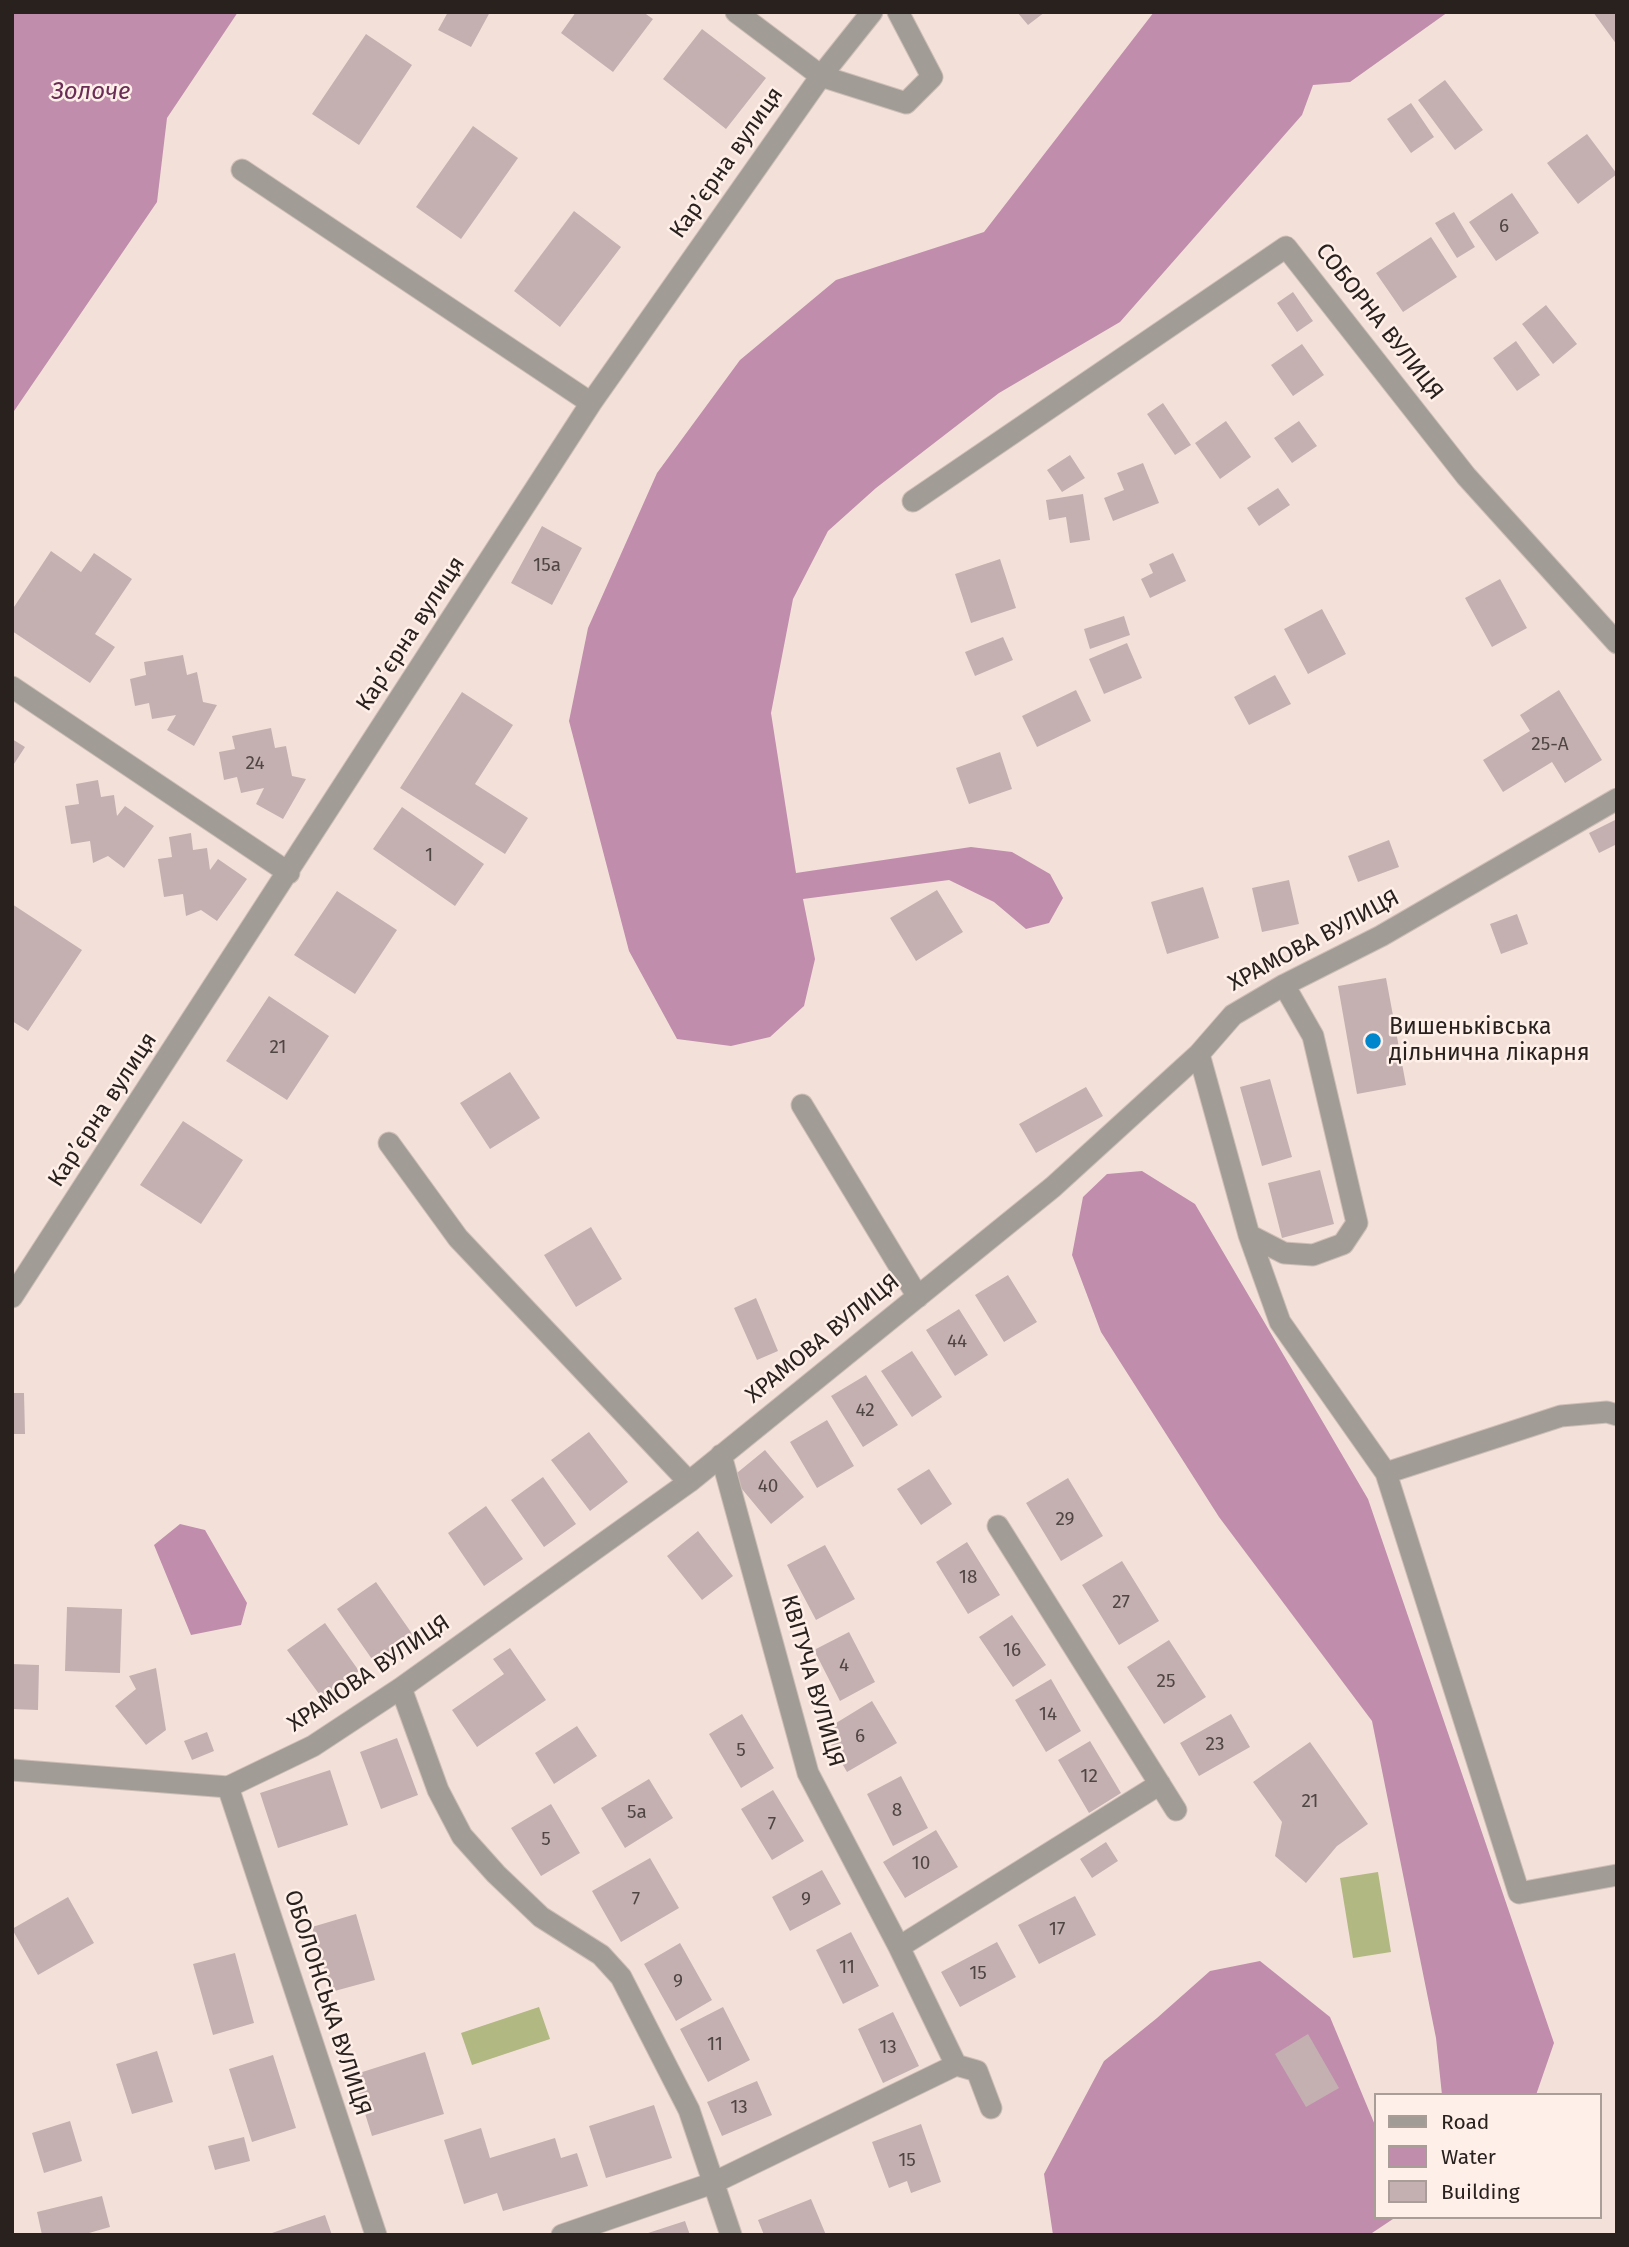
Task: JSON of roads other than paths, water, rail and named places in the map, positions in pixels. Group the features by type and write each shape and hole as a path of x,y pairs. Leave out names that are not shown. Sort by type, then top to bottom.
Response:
{"street":[{"path":"736,12 821,76 906,103 932,77 898,12"},
{"name":"Карʼєрна вулиця","path":"12,1297 591,403 821,76 872,12"},
{"path":"242,170 591,403"},
{"name":"СОБОРНА ВУЛИЦЯ","path":"913,501 1286,247 1466,476 1617,643"},
{"path":"12,687 289,873"},
{"name":"ХРАМОВА ВУЛИЦЯ","path":"228,1787 313,1746 401,1688 689,1482 1053,1187 1199,1054 1233,1015 1284,985 1381,936 1617,799"},
{"path":"1249,1235 1284,1253 1313,1255 1343,1244 1357,1223 1312,1036 1284,985"},
{"path":"1199,1054 1249,1235 1280,1322 1386,1473 1519,1893 1617,1875"},
{"path":"802,1105 918,1297"},
{"path":"389,1143 458,1238 689,1482"},
{"path":"1386,1473 1560,1416 1607,1412 1617,1415"},
{"name":"КВІТУЧА ВУЛИЦЯ","path":"721,1455 808,1773 899,1947 956,2065"},
{"path":"998,1526 1176,1810"},
{"path":"401,1688 438,1790 462,1836 496,1874 541,1917 601,1955 621,1977 689,2110 731,2235"},
{"path":"12,1770 228,1787"},
{"path":"899,1947 1160,1784"},
{"name":"ОБОЛОНСЬКА ВУЛИЦЯ","path":"228,1787 376,2235"},
{"path":"562,2235 713,2183 956,2065 977,2071 991,2108"}],"water":[{"name":"Золоче","path":"12,12 238,12 167,118 157,202 12,414"},
{"path":"1154,12 1448,12 1350,82 1313,85 1302,115 1120,322 999,393 876,488 828,531 793,599 771,713 796,873 971,847 1012,852 1050,874 1063,898 1049,923 1026,929 994,902 949,880 803,899 815,959 804,1006 770,1037 731,1046 677,1039 629,951 569,721 588,628 657,473 740,360 836,280 984,232"},
{"path":"1142,1171 1195,1204 1368,1499 1554,2043 1537,2093 1442,2093 1436,2038 1372,1721 1219,1517 1101,1332 1072,1255 1083,1197 1107,1174"},
{"path":"180,1524 205,1530 247,1603 241,1625 191,1635 154,1545"},
{"path":"1260,1961 1330,2017 1374,2123 1374,2219 1393,2219 1369,2235 1053,2235 1044,2174 1104,2061 1210,1971"}],"place":[{"name":"Вишеньківська дільнична лікарня","path":"1373,1041"}]}
